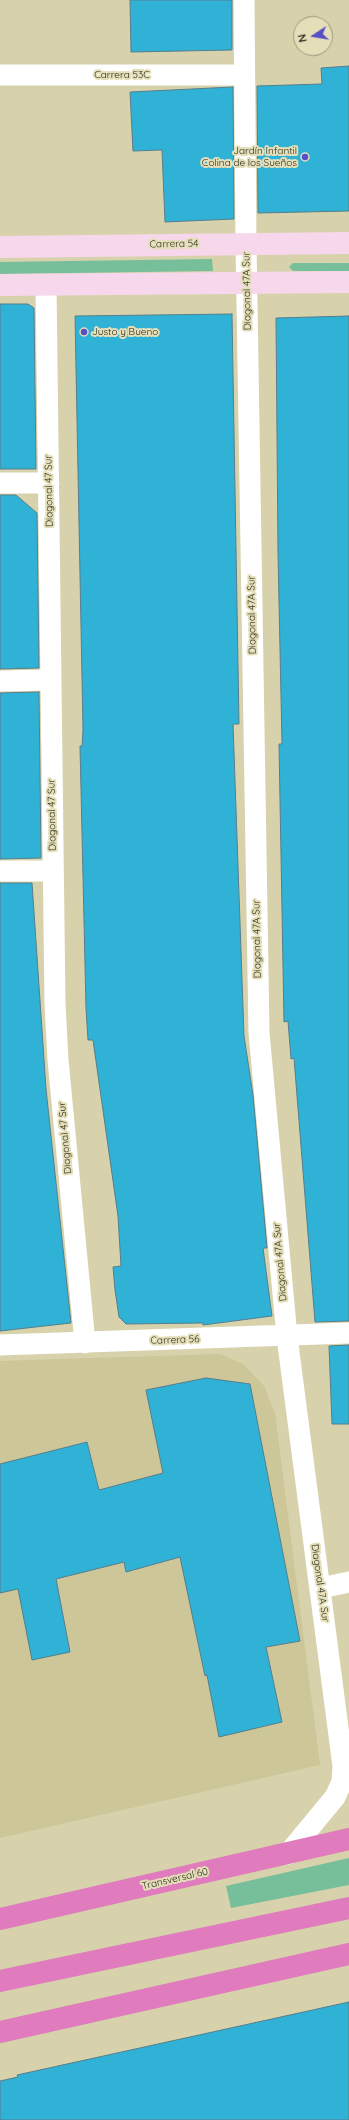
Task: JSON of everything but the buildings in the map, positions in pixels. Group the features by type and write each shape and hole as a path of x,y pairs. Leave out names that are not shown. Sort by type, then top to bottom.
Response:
{"highway":[{"name":"Transversal 60","path":"0,1919 349,1840"},
{"path":"0,1981 349,1908"},
{"path":"0,2032 349,1954"}],"street":[{"name":"Diagonal 47A Sur","path":"244,0 246,243 259,1033 287,1336 343,1766 342,1782 335,1797 325,1812 288,1854"},
{"name":"Carrera 53C","path":"0,75 244,75"},
{"name":"Carrera 54","path":"0,248 349,242"},
{"path":"0,286 349,282"},
{"name":"Diagonal 47 Sur","path":"46,285 53,871 58,1060 85,1343"},
{"path":"0,483 49,483"},
{"path":"0,681 51,680"},
{"path":"0,871 53,871"},
{"name":"Carrera 56","path":"0,1345 349,1333"},
{"path":"321,1588 349,1582"}],"shaded area":[{"path":"220,1354 243,1364 264,1386 275,1413 320,1765 0,1838 0,1361"}],"green space":[{"path":"212,259 213,271 0,274 0,262"},
{"path":"293,263 349,263 349,271 293,271 289,267"},
{"path":"349,1858 349,1885 231,1908 226,1886"}],"place":[{"name":"Jardín Infantil Colina de los Sueños","path":"305,157"},
{"name":"Justo y Bueno","path":"84,332"}]}
